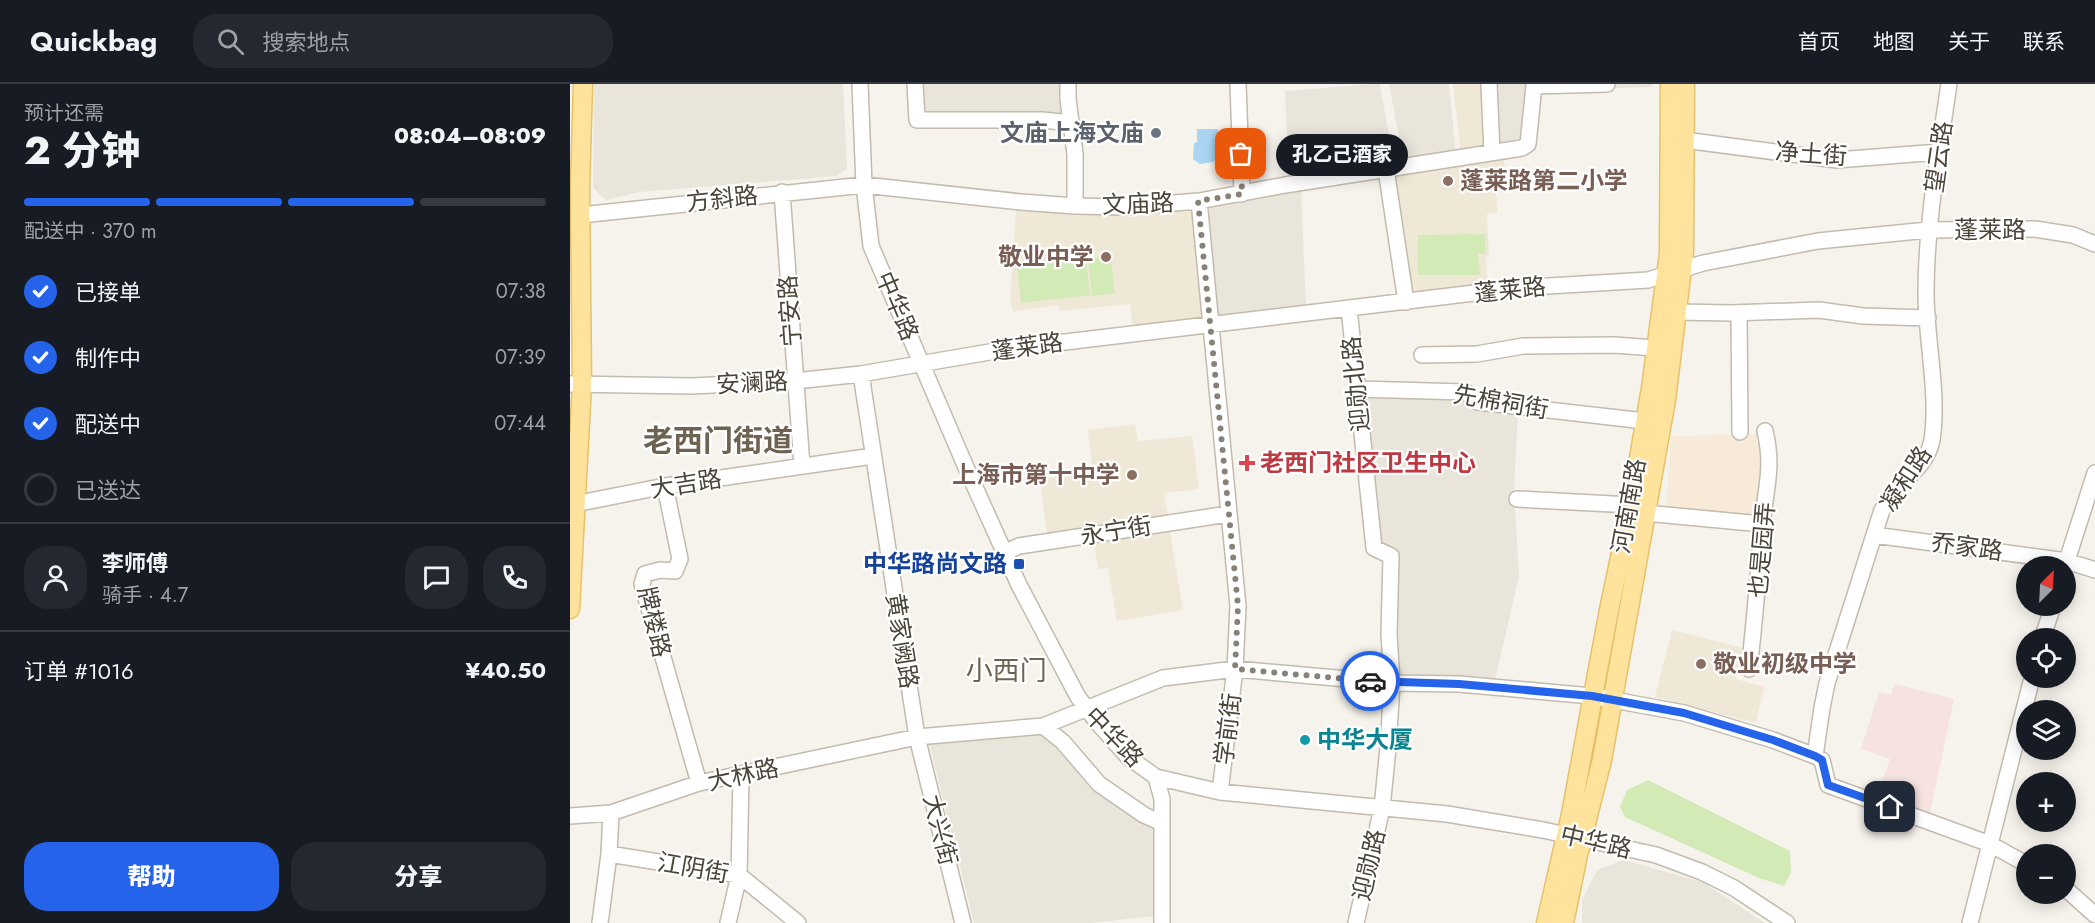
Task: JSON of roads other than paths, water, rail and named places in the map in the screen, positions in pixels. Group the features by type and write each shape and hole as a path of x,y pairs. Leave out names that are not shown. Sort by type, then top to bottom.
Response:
{"main road":[{"path":"570,609 583,84"},
{"name":"河南南路","path":"1564,923 1592,696 1662,422 1677,312 1674,271 1669,253 1670,84"},
{"name":"河南南路","path":"1546,923 1602,760 1638,509 1645,421 1655,348 1674,271 1685,209 1685,84"}],"street":[{"name":"中华路","path":"860,84 864,185 871,246 1019,585 1078,698 1128,757 1156,777 1220,792 1447,814 1574,837 1656,855 1702,872 1734,888 1787,923"},
{"path":"915,84 917,120 1042,120 1072,123"},
{"path":"1068,84 1076,206"},
{"path":"1238,84 1242,194"},
{"path":"1489,84 1492,153"},
{"name":"文庙路","path":"864,185 1076,206 1124,207 1198,201 1522,148 1528,144 1534,86 1607,84"},
{"name":"望云路","path":"1929,230 1949,84"},
{"name":"净土街","path":"1684,140 1837,159 1940,152"},
{"path":"1386,169 1406,302"},
{"name":"方斜路","path":"581,215 864,185"},
{"name":"宁安路","path":"782,192 802,466"},
{"name":"学前街","path":"1198,201 1238,606 1235,669 1220,792"},
{"name":"蓬莱路","path":"922,363 1007,349 1516,288 1648,279 1702,263 1818,241 1929,230 2035,229 2073,235 2095,244"},
{"name":"凝和路","path":"1815,756 1827,683 1882,510 1895,492 1915,472 1926,456 1932,440 1933,403 1926,295 1929,230"},
{"name":"迎勋北路","path":"1349,308 1374,548 1391,556 1389,634 1392,683 1382,808"},
{"path":"1677,312 1739,313 1819,310 1863,316 1928,318"},
{"path":"1739,313 1740,432"},
{"path":"1422,356 1477,354 1523,346 1614,345 1655,348"},
{"name":"安澜路","path":"576,384 692,386 795,381 861,375 922,363"},
{"name":"黄家阙路","path":"861,375 917,737"},
{"name":"先棉祠街","path":"1357,389 1466,392 1478,402 1645,421"},
{"name":"也是园弄","path":"1749,669 1756,612 1762,524 1771,469 1765,431"},
{"name":"大吉路","path":"573,504 665,486 873,456"},
{"path":"2069,556 2095,473"},
{"name":"牌楼路","path":"665,486 680,559 675,570 660,570 645,574 642,584 699,783"},
{"path":"1517,499 1638,509 1762,524"},
{"name":"永宁街","path":"1004,553 1019,546 1228,514"},
{"name":"乔家路","path":"1874,535 2016,556"},
{"name":"乔家路","path":"2076,566 2095,570"},
{"path":"917,737 1043,726 1163,678 1235,669 1392,683 1459,684 1592,696 1684,713 1773,740 1815,756 1822,760 1828,785 1990,844 2016,858"},
{"path":"1970,923 2029,688"},
{"path":"1043,726 1063,742 1099,784 1144,815 1162,823"},
{"name":"大林路","path":"570,816 611,813 699,783 741,776 917,737"},
{"name":"大兴街","path":"917,737 963,923"},
{"path":"728,923 739,875 741,776"},
{"path":"1156,777 1162,799 1162,923"},
{"name":"迎勋路","path":"1356,923 1382,808"},
{"path":"600,923 609,854 611,813"},
{"name":"江阴街","path":"609,854 739,875 798,923"},
{"path":"2076,897 2095,915"}],"water":[{"path":"1197,129 1218,129 1218,158 1213,162 1200,164 1193,159"}],"place":[{"name":"文庙上海文庙","path":"1156,133"},
{"name":"孔乙己酒家","path":"1241,154"},
{"name":"蓬莱路第二小学","path":"1448,181"},
{"name":"敬业中学","path":"1106,257"},
{"name":"老西门社区卫生中心","path":"1247,463"},
{"name":"上海市第十中学","path":"1132,475"},
{"name":"中华路尚文路","path":"1019,564"},
{"name":"敬业初级中学","path":"1701,664"},
{"name":"中华大厦","path":"1305,740"}],"district":[{"name":"老西门街道","path":"718,441"},
{"name":"小西门","path":"1006,671"}]}
